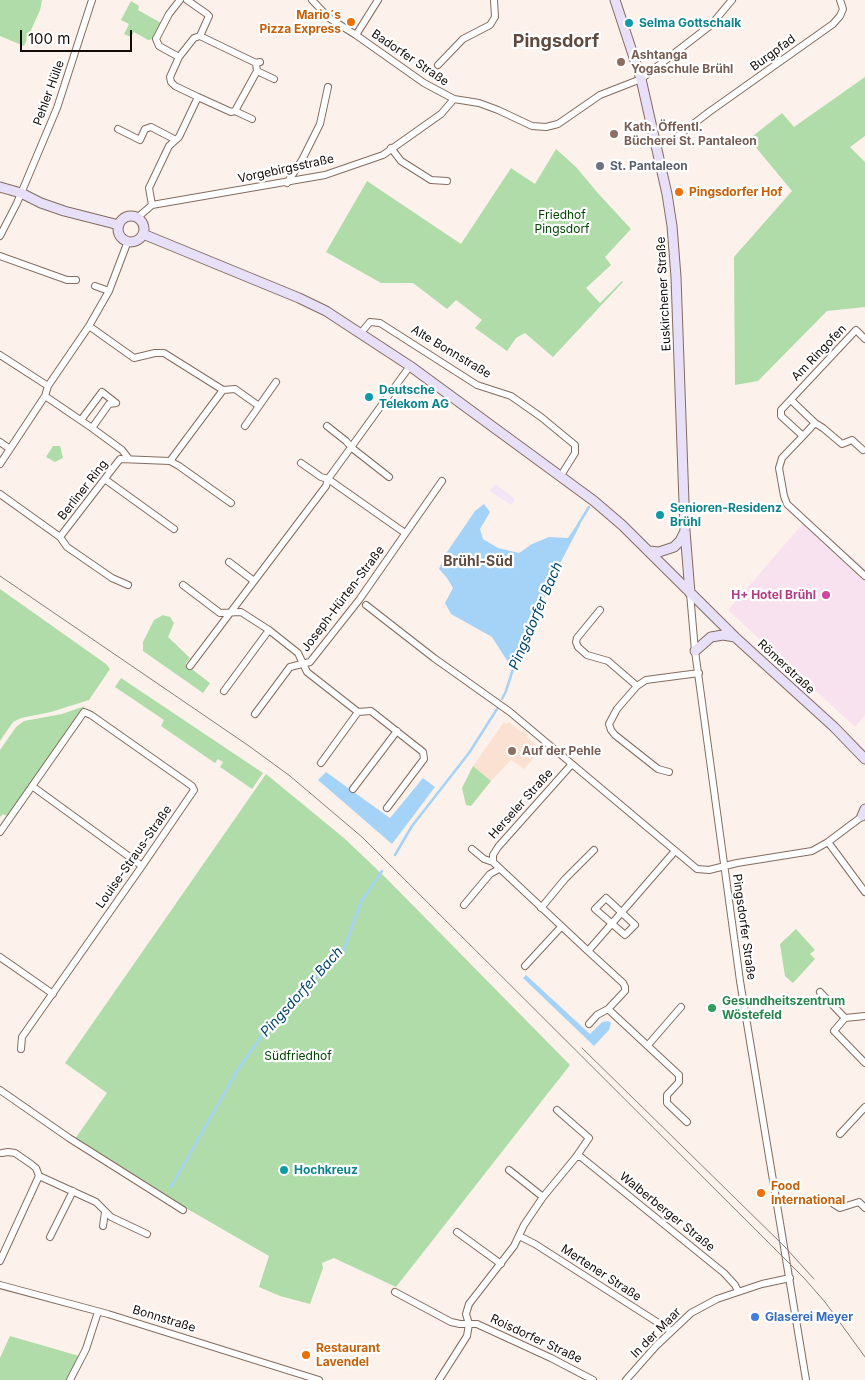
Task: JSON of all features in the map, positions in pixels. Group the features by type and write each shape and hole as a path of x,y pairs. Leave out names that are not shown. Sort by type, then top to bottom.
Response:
{"main road":[{"name":"Euskirchener Straße","path":"615,0 640,79 668,194 678,305 685,531 690,593"},
{"path":"0,187 21,193 41,203 64,211 119,225"},
{"path":"119,225 127,217 137,218 142,223 143,234"},
{"path":"119,225 120,236 128,241 136,241 143,234"},
{"path":"143,234 299,298 326,312 410,366 594,501 649,551 690,593"},
{"path":"649,551 659,552 674,547 680,541 685,531"},
{"name":"Römerstraße","path":"690,593 840,733 865,759"},
{"path":"695,650 711,637 724,635 735,637"}],"street":[{"name":"Pehler Hülle","path":"0,236 21,193 57,108 92,0"},
{"path":"179,57 159,46 156,39 169,14 180,0"},
{"path":"187,0 209,16 200,36 189,44 179,57 170,76 171,82 198,98 252,119"},
{"name":"Badorfer Straße","path":"312,0 330,18 424,83 454,99 479,103 532,126 546,127 558,124 600,95 640,79 711,25 732,0"},
{"path":"356,35 378,0"},
{"path":"438,65 463,39 490,25 495,17 494,0"},
{"name":"Burgpfad","path":"679,135 833,24 843,9 840,0"},
{"path":"200,36 258,65 274,79"},
{"path":"235,111 258,65"},
{"path":"287,183 302,160 320,124 328,87"},
{"path":"137,218 152,205 149,188 169,146 179,136 198,98"},
{"name":"Vorgebirgsstraße","path":"152,205 287,183 325,175 360,164 383,155 441,114 454,99"},
{"path":"118,129 140,140 145,129 150,127 174,140"},
{"path":"391,148 401,161 431,180 447,181"},
{"path":"0,464 45,396 48,386 90,326 109,291 128,241"},
{"path":"0,256 67,280 76,280"},
{"path":"95,286 109,291"},
{"name":"Alte Bonnstraße","path":"360,334 370,322 380,323 477,386 511,396 541,417 575,445 575,453 560,477"},
{"path":"90,326 134,358 164,353 223,390 235,389 259,406"},
{"name":"Am Ringofen","path":"803,436 780,413 856,330 865,339"},
{"path":"0,356 48,386"},
{"path":"190,666 326,486 328,479 410,366"},
{"path":"244,426 276,382"},
{"path":"170,461 223,390"},
{"path":"81,420 102,392 116,403 109,404 92,428"},
{"path":"45,396 122,450 129,459 170,461 231,504"},
{"name":"Am Ringofen","path":"790,400 842,444 852,440 863,450"},
{"path":"815,423 782,458 779,468 784,496 787,504 865,576"},
{"path":"327,426 389,477"},
{"path":"0,442 10,449"},
{"name":"Berliner Ring","path":"0,494 60,538 106,480 120,459 129,459"},
{"path":"301,463 321,477 328,479 405,533"},
{"path":"106,480 174,529"},
{"name":"Joseph-Hürten-Straße","path":"255,714 290,667 310,662 352,607 442,480"},
{"path":"60,538 67,547 112,578 128,585"},
{"path":"229,562 254,581"},
{"name":"Joseph-Hürten-Straße","path":"184,585 220,613 241,612 269,630 298,653 303,664"},
{"name":"Pingsdorfer Straße","path":"690,593 695,650 740,980 806,1380"},
{"path":"366,605 434,658 510,712 697,869 710,870 737,863 812,851 828,842 864,814"},
{"path":"600,610 577,638 578,647 586,655 608,661 637,686"},
{"path":"224,691 269,630"},
{"path":"303,664 307,672 358,712 372,711 423,752 424,759 387,808"},
{"path":"669,772 658,770 611,730 609,724 611,718 637,686 646,680 699,673"},
{"name":"Louise-Straus-Straße","path":"21,1048 22,1037 194,790 192,786 84,712 32,786"},
{"path":"321,763 358,712"},
{"path":"353,789 397,731"},
{"name":"Herseler Straße","path":"493,862 493,855 498,847 572,764"},
{"path":"0,832 32,786 142,866"},
{"path":"828,842 865,892"},
{"path":"472,849 484,859 493,862 623,983 624,991 608,1009 597,1015 589,1024"},
{"path":"541,908 565,879 594,850"},
{"path":"588,950 675,851"},
{"path":"464,905 490,874 499,869"},
{"path":"606,898 635,925 625,935 611,922 595,909 606,898"},
{"path":"524,966 561,927"},
{"path":"0,957 52,994"},
{"path":"820,992 845,1018"},
{"path":"648,1045 681,1007"},
{"path":"608,1009 679,1075 680,1082 668,1095 667,1102 687,1122"},
{"path":"865,1016 845,1018 834,1031 865,1063"},
{"path":"0,1090 69,1138 183,1210"},
{"path":"840,1134 865,1107"},
{"path":"439,1380 467,1336 468,1324 466,1314 469,1304 514,1246 543,1197 589,1138 557,1110"},
{"path":"0,1261 39,1176 36,1168 16,1153 8,1152 2,1154"},
{"name":"Walberberger Straße","path":"576,1157 582,1157 724,1273 738,1291"},
{"path":"509,1170 543,1197"},
{"path":"39,1176 99,1204 111,1217 147,1234"},
{"path":"50,1237 73,1191"},
{"path":"832,1203 840,1208 858,1202 865,1208"},
{"path":"103,1226 105,1212"},
{"path":"457,1232 501,1264"},
{"name":"Mertener Straße","path":"519,1236 535,1244 671,1331"},
{"name":"In der Maar","path":"628,1379 671,1331 691,1313 717,1298 790,1278"},
{"name":"Bonnstraße","path":"0,1285 98,1312 319,1380"},
{"name":"Roisdorfer Straße","path":"395,1292 451,1322 477,1324 487,1328 593,1380"},
{"path":"70,1380 86,1349 98,1312"}],"shaded area":[{"path":"495,484 515,499 511,505 490,491"},
{"path":"807,519 865,568 865,715 855,727 728,610"},
{"name":"Auf der Pehle","path":"504,722 506,724 509,722 521,732 523,730 528,735 527,737 541,750 524,769 511,760 491,781 473,766"}],"green space":[{"path":"0,0 42,0 40,10 24,46 0,36"},
{"path":"131,1 139,6 138,10 161,23 153,39 148,40 134,32 131,37 124,34 129,24 121,20"},
{"path":"865,77 865,136 850,147 865,162 865,307 827,311 758,381 735,385 734,257 792,191 749,139 782,113 794,127"},
{"name":"Friedhof Pingsdorf","path":"556,149 576,167 631,229 605,257 611,265 586,288 600,303 623,282 553,357 525,333 516,338 507,351 475,328 482,320 456,300 447,309 413,283 381,283 326,252 367,181 461,244 511,168 535,184"},
{"path":"53,446 60,446 63,458 55,462 46,457"},
{"path":"0,589 106,664 110,669 89,700 51,712 21,718 13,722 0,741"},
{"path":"163,615 170,617 174,623 168,637 190,658 185,664 210,683 203,693 143,651 143,642 154,620"},
{"path":"121,678 263,773 252,789 220,767 223,762 218,759 215,763 161,726 164,720 115,687"},
{"path":"85,706 7,816 3,814 0,817 0,750 16,727 24,721 62,714"},
{"path":"473,766 491,781 471,806 466,805 462,788"},
{"name":"Südfriedhof","path":"266,774 344,838 385,877 570,1065 396,1287 334,1258 322,1263 323,1268 310,1304 280,1296 259,1287 269,1256 165,1196 75,1139 107,1093 65,1063"},
{"path":"796,929 815,950 810,954 815,959 793,983 785,976 780,944"},
{"path":"10,1336 79,1356 66,1380 0,1380 0,1358"}],"water":[{"path":"484,504 490,512 480,529 483,539 498,548 519,553 532,544 549,537 568,538 578,523 580,525 553,577 513,670 492,637 451,614 445,603 453,588 439,569 445,555 475,511"},
{"path":"326,772 390,818 423,778 435,787 392,844 318,780"},
{"path":"526,975 590,1034 602,1022 608,1021 611,1023 609,1030 594,1046 523,978"}],"waterway":[{"name":"Pingsdorfer Bach","path":"578,525 589,507"},
{"name":"Pingsdorfer Bach","path":"502,699 514,666"},
{"name":"Pingsdorfer Bach","path":"395,855 412,826 469,753 497,709"},
{"name":"Pingsdorfer Bach","path":"171,1187 237,1071 270,1024 344,949 361,902 382,871"}],"tram line":[{"path":"0,576 249,746 290,776 362,837 804,1278 825,1302 865,1357"},
{"path":"582,1048 785,1247 814,1279"}],"place":[{"name":"Mario´s Pizza Express","path":"351,22"},
{"name":"Selma Gottschalk","path":"629,23"},
{"name":"Ashtanga Yogaschule Brühl","path":"621,62"},
{"name":"Kath. Öffentl. Bücherei St. Pantaleon","path":"614,134"},
{"name":"St. Pantaleon","path":"600,166"},
{"name":"Pingsdorfer Hof","path":"679,192"},
{"name":"Deutsche Telekom AG","path":"369,397"},
{"name":"Senioren-Residenz Brühl","path":"660,515"},
{"name":"H+ Hotel Brühl","path":"826,595"},
{"name":"Auf der Pehle","path":"512,751"},
{"name":"Gesundheitszentrum Wöstefeld","path":"712,1008"},
{"name":"Hochkreuz","path":"284,1170"},
{"name":"Food International","path":"761,1193"},
{"name":"Glaserei Meyer","path":"755,1317"},
{"name":"Restaurant Lavendel","path":"306,1355"}],"district":[{"name":"Pingsdorf","path":"556,42"},
{"name":"Brühl-Süd","path":"478,562"}]}
